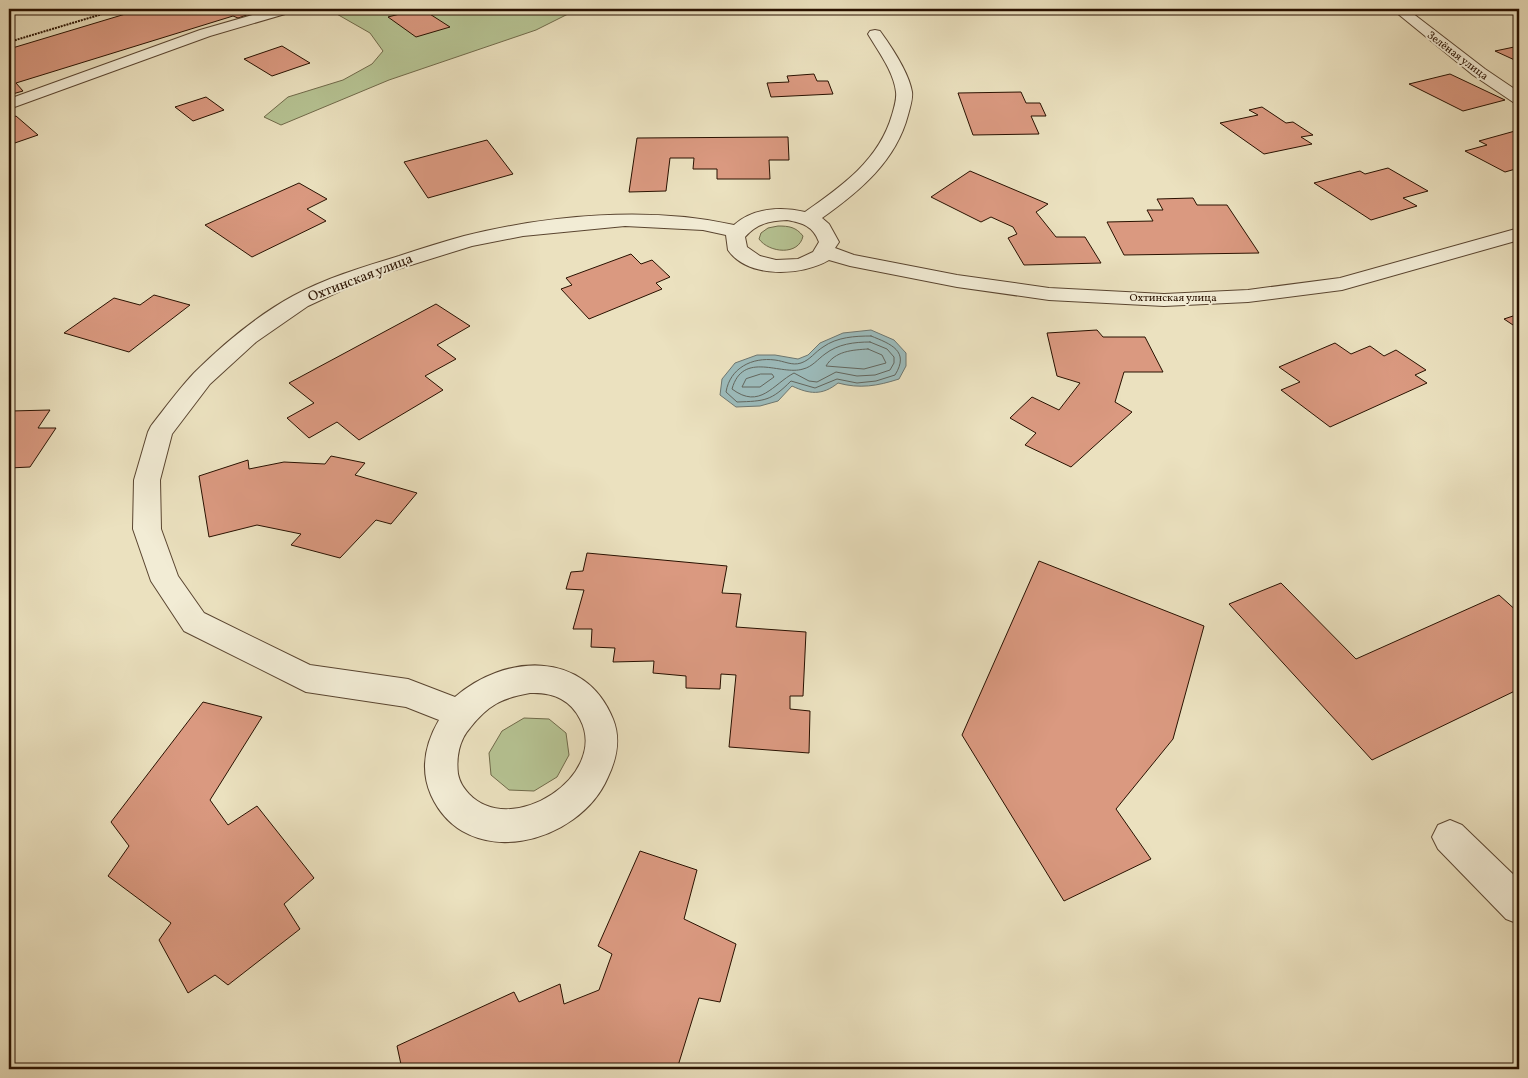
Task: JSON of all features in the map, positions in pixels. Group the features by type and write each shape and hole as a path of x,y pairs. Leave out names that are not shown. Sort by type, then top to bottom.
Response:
{"street":[{"path":"9,104 205,33 287,9"},
{"name":"Зелёная улица","path":"1399,9 1480,72 1519,99"},
{"path":"809,218 849,190 879,160 898,125 904,92 888,56 875,34"},
{"path":"786,214 809,218 824,229 829,242 821,256 802,265 769,265 753,261 738,250 735,236 744,224 763,216 786,214"},
{"name":"Охтинская улица","path":"460,714 408,693 306,678 194,622 165,581 147,529 147,480 160,432 202,379 248,337 300,301 359,275 468,241 523,230 592,222 625,220 660,221 702,224 738,232"},
{"name":"Охтинская улица","path":"823,251 850,260 957,281 1049,294 1164,300 1248,296 1342,284 1519,234"},
{"path":"530,679 554,680 575,691 592,706 600,727 600,752 592,776 575,798 552,815 524,825 497,827 472,819 453,804 442,783 440,760 446,735 460,714 480,696 504,684 530,679"},
{"path":"1450,837 1519,906"}],"path":[{"path":"9,42 120,9"}],"green space":[{"path":"328,9 578,9 536,30 389,80 281,125 264,117 288,97 343,80 372,64 383,51 370,33"},
{"path":"778,226 795,229 803,236 796,247 783,250 776,249 764,244 759,239 761,233 768,228"},
{"path":"524,718 549,719 566,733 569,755 557,777 534,791 509,790 491,775 489,753 502,731"}],"water":[{"path":"871,330 894,340 906,353 906,366 899,379 868,386 838,383 821,392 804,391 792,386 778,401 760,406 736,407 720,395 722,379 735,363 757,355 775,355 798,359 808,355 820,343 843,333"}],"building":[{"path":"142,9 264,9 238,18 233,16 16,83 23,91 9,95 9,49"},
{"path":"422,9 450,27 416,37 388,17"},
{"path":"282,46 310,63 272,76 244,59"},
{"path":"1519,46 1519,62 1495,51"},
{"path":"814,74 817,81 828,81 833,94 771,97 767,83 789,82 787,76"},
{"path":"1450,74 1505,100 1463,111 1409,84"},
{"path":"1021,92 1026,103 1040,103 1046,116 1031,116 1039,134 973,135 958,93"},
{"path":"206,97 224,110 193,121 175,107"},
{"path":"1262,107 1286,123 1293,122 1313,135 1301,137 1312,144 1264,154 1220,123 1258,115 1249,110"},
{"path":"16,116 38,135 9,145 9,118"},
{"path":"1515,131 1519,133 1519,168 1505,172 1465,151 1487,145 1479,141"},
{"path":"788,137 789,160 769,160 770,179 717,179 717,169 693,169 694,158 670,158 666,191 629,192 637,138"},
{"path":"487,140 513,174 428,198 404,162"},
{"path":"1388,168 1428,191 1403,198 1417,206 1371,220 1314,183 1360,171 1365,174"},
{"path":"970,171 1048,204 1036,212 1056,237 1085,237 1101,263 1024,265 1008,238 1017,234 1013,227 991,217 981,222 931,197"},
{"path":"299,183 327,199 307,209 326,221 252,257 205,225"},
{"path":"1193,198 1197,205 1227,205 1259,253 1124,255 1107,222 1153,221 1147,210 1163,210 1157,199"},
{"path":"631,254 641,264 652,260 670,277 656,283 662,289 589,319 561,289 572,285 566,278"},
{"path":"154,295 190,305 129,352 64,333 114,298 140,305"},
{"path":"436,304 470,326 437,345 456,359 425,376 443,390 359,440 337,422 309,438 287,418 314,403 289,383"},
{"path":"1519,314 1519,329 1504,319"},
{"path":"1097,330 1103,337 1145,337 1163,372 1124,372 1115,402 1132,412 1071,467 1025,445 1036,433 1010,418 1032,397 1059,410 1080,383 1057,376 1047,333"},
{"path":"1335,343 1351,354 1370,346 1384,356 1396,350 1426,370 1415,375 1427,383 1330,427 1281,390 1300,382 1279,367"},
{"path":"50,410 38,428 56,428 30,467 9,468 9,414 11,411"},
{"path":"331,456 365,463 355,475 417,493 391,524 376,520 340,558 291,545 301,534 257,525 209,537 199,476 248,460 249,469 284,462 325,464"},
{"path":"587,553 727,566 722,593 741,594 736,627 806,632 803,696 790,696 790,709 810,711 809,753 729,747 736,675 721,674 720,689 686,688 686,676 653,673 654,661 613,662 615,648 591,647 592,629 573,629 584,590 566,589 571,572 583,571"},
{"path":"1039,561 1204,626 1173,739 1116,809 1151,859 1064,901 962,735"},
{"path":"1281,583 1356,659 1499,595 1519,613 1519,689 1372,760 1229,604"},
{"path":"203,702 262,717 210,800 228,825 257,806 314,878 284,904 300,929 228,985 215,975 188,993 159,940 171,923 108,876 129,846 111,822"},
{"path":"640,851 697,870 684,919 736,944 720,1002 699,998 677,1069 402,1069 397,1046 514,992 519,1002 560,984 564,1004 599,990 612,954 598,946"}]}
